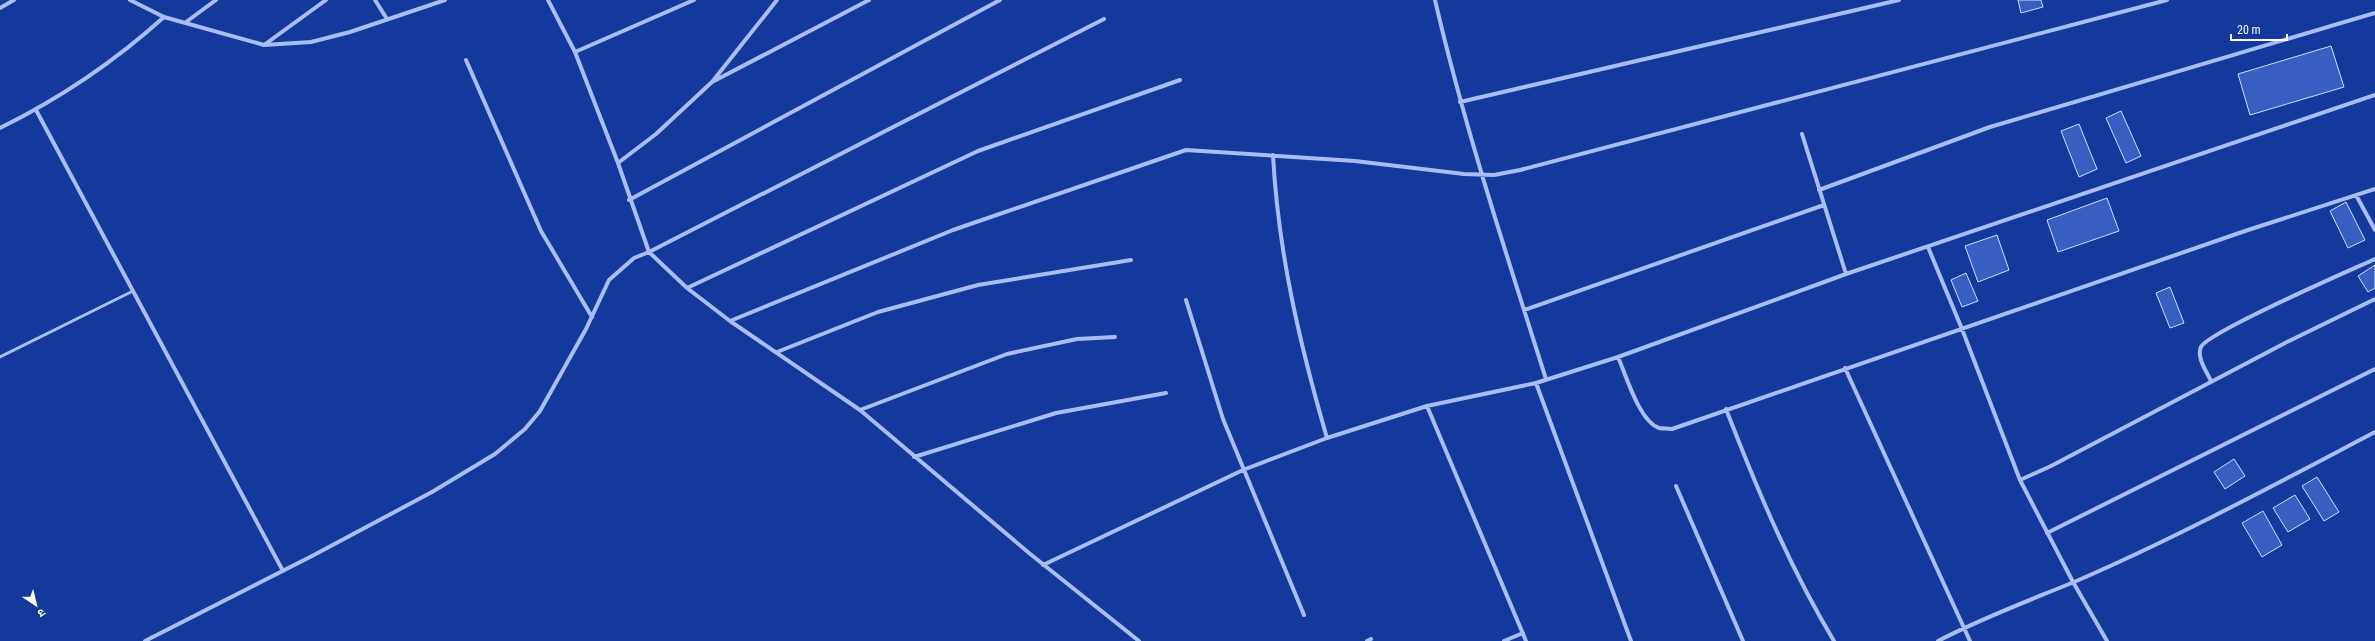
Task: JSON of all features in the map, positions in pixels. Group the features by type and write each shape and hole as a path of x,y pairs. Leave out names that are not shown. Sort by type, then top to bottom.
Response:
{"street":[{"path":"0,8 14,0"},
{"path":"130,0 164,17 264,45 311,42 444,0"},
{"path":"186,22 216,0"},
{"path":"264,45 326,0"},
{"path":"375,0 387,19"},
{"path":"548,0 575,52 618,163 629,200 649,252 687,288 730,321 860,410 1043,565 1139,641"},
{"path":"575,52 694,0"},
{"path":"618,163 656,134 712,82 777,0"},
{"path":"712,82 869,0"},
{"path":"629,200 1000,0"},
{"path":"1435,0 1460,102 1481,175 1546,379"},
{"path":"1460,102 1899,0"},
{"path":"730,321 953,230 1186,150 1355,161 1481,175 1520,170 2167,0"},
{"path":"1819,190 1990,127 2375,13"},
{"path":"0,128 36,110 113,61 164,17"},
{"path":"146,641 283,571 432,492 495,454 525,429 540,411 592,317 609,280 634,258 649,252 1104,19"},
{"path":"466,60 541,230 592,317"},
{"path":"687,288 978,151 1180,80"},
{"path":"1043,565 1243,470 1328,438 1427,406 1536,383 1618,357 1846,274 2375,95"},
{"path":"36,110 283,571"},
{"path":"1802,134 1846,274"},
{"path":"1273,155 1275,198 1291,301 1310,377 1328,438"},
{"path":"1618,357 1640,410 1649,421 1659,428 1672,429 1844,368 1962,330 2245,231 2375,189"},
{"path":"2356,195 2375,230"},
{"path":"1524,310 1824,205"},
{"path":"1928,247 2020,480 2073,582 2108,641"},
{"path":"2211,381 2200,357 2200,349 2203,342 2240,322 2375,259"},
{"path":"777,352 878,312 978,285 1132,260"},
{"path":"2020,480 2051,466 2211,381 2375,299"},
{"path":"1186,300 1206,368 1243,470 1304,615"},
{"path":"860,410 1007,354 1077,339 1116,337"},
{"path":"1844,368 1970,641"},
{"path":"2047,533 2375,369"},
{"path":"1536,383 1631,641"},
{"path":"914,457 1056,413 1166,394"},
{"path":"1427,406 1526,641"},
{"path":"1726,409 1754,481 1782,543 1814,608 1834,641"},
{"path":"1938,641 1964,628 2073,582 2186,529 2375,432"},
{"path":"1676,486 1743,641"},
{"path":"1504,641 1522,633"}],"lane":[{"path":"0,357 133,291"}],"building":[{"path":"2018,0 2041,0 2043,7 2021,13"},
{"path":"2331,46 2344,87 2250,115 2238,74"},
{"path":"2121,111 2141,156 2126,163 2106,118"},
{"path":"2079,124 2097,169 2079,177 2061,131"},
{"path":"2107,198 2119,231 2058,252 2047,220"},
{"path":"2346,202 2365,240 2348,248 2330,211"},
{"path":"1997,235 2009,270 1978,282 1965,246"},
{"path":"2375,265 2375,288 2368,292 2358,276"},
{"path":"1966,273 1978,301 1962,307 1951,280"},
{"path":"2170,287 2184,323 2170,328 2156,293"},
{"path":"2234,459 2245,476 2225,489 2214,472"},
{"path":"2317,477 2339,512 2324,521 2302,486"},
{"path":"2295,495 2310,519 2288,532 2273,508"},
{"path":"2263,511 2282,545 2262,557 2242,523"}]}
